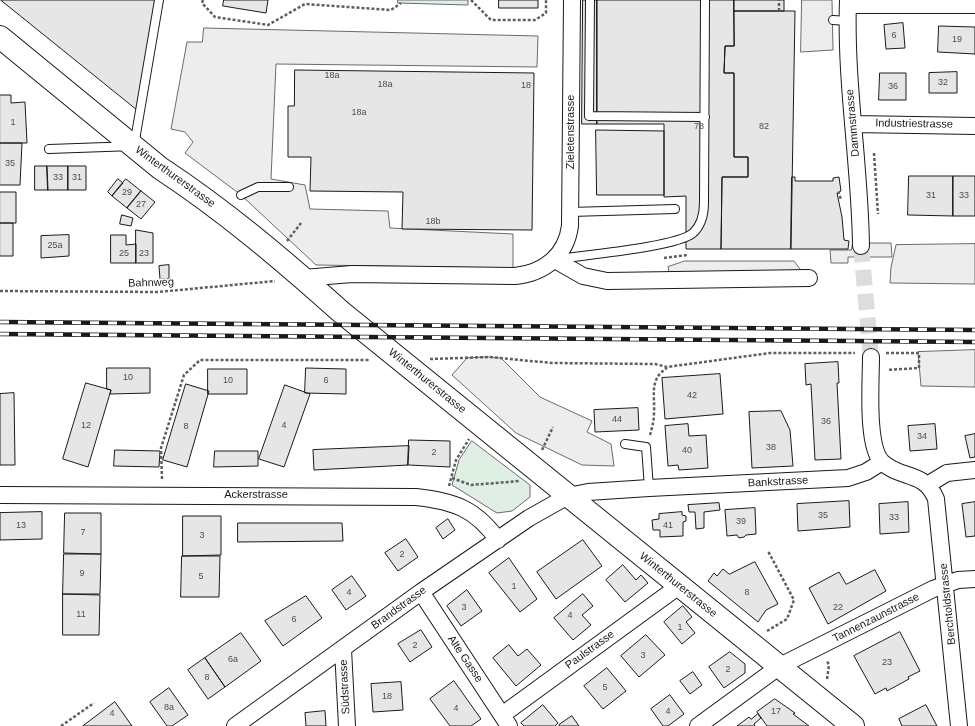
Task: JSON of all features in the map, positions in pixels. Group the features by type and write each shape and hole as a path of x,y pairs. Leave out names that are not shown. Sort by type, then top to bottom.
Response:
{"main road":[{"name":"Winterthurerstrasse","path":"0,37 160,168 203,197 303,278 340,311 400,360 780,666 847,724"}],"street":[{"name":"Zieletenstrasse","path":"303,278 352,274 515,276 535,272 555,260 567,241 570,212 572,0"},
{"path":"844,12 975,5"},
{"name":"Dammstrasse","path":"844,12 860,200 862,246"},
{"name":"Industriestrasse","path":"853,124 975,126"},
{"path":"555,260 583,276 606,280 809,278"},
{"path":"870,354 872,437 876,453 882,462 891,468 919,478 927,485 947,473 975,470"},
{"name":"Bankstrasse","path":"568,496 588,492 649,488 848,478 866,472 882,462"},
{"name":"Berchtoldstrasse","path":"927,485 934,494 938,508 959,726"},
{"name":"Ackerstrasse","path":"0,495 162,494 416,497 445,500 473,513 498,540"},
{"name":"Brandstrasse","path":"235,726 421,592 539,511 568,496"},
{"name":"Tannenzaunstrasse","path":"698,726 780,666 933,589 958,580 975,579"},
{"name":"Paulstrasse","path":"506,720 679,586"},
{"name":"Alte Gasse","path":"421,592 506,720"},
{"name":"Südstrasse","path":"343,649 347,726"}],"lane":[{"path":"50,149 134,146 159,0"},
{"path":"590,0 589,116 705,117"},
{"path":"555,260 668,243 686,238 699,226 704,211 705,0"},
{"path":"241,195 258,187 289,187"},
{"path":"570,212 675,209"},
{"path":"625,444 646,447 649,488"}],"path":[{"path":"203,0 202,3 215,17 268,25 305,4 391,10 401,3"},
{"path":"471,0 491,20 535,20 546,13 546,0"},
{"path":"779,0 779,11"},
{"path":"284,245 301,223"},
{"name":"Bahnweg","path":"0,290 158,292 303,278"},
{"path":"162,494 160,448 184,375 200,360 400,360 489,357 552,363 655,364 667,367 770,353 919,353 919,368 884,370"},
{"path":"646,447 654,419 654,382 661,372 667,367"},
{"path":"539,456 553,427"},
{"path":"445,500 456,460 472,434"},
{"path":"452,478 471,485 517,482 521,480"},
{"path":"748,641 787,619 794,600 768,551"},
{"path":"819,646 829,665 826,684"},
{"path":"61,726 94,703"}],"green space":[{"path":"398,0 468,0 468,5 398,3"},
{"path":"472,441 530,485 530,497 512,511 497,513 452,485 459,460"}],"shaded area":[{"path":"802,0 832,0 833,50 801,52"},
{"path":"204,28 538,36 537,67 276,64 271,179 305,185 310,209 388,211 390,228 513,234 513,268 316,265 241,195 185,153 193,142 185,132 171,129 187,42 202,42"},
{"path":"853,243 891,243 892,257 848,257 848,263 831,263 830,250 851,250"},
{"path":"975,244 975,284 890,283 891,267 896,245"},
{"path":"685,261 794,261 803,273 669,272 668,267"},
{"path":"975,350 975,387 921,386 918,352"},
{"path":"467,358 501,358 540,397 592,421 587,432 611,444 614,466 582,465 516,433 452,375"}],"building":[{"path":"1,0 158,0 140,112"},
{"path":"224,0 268,0 266,13 223,6"},
{"path":"499,0 538,0 538,8 499,8"},
{"path":"583,0 597,0 597,124 582,124"},
{"path":"597,0 734,0 734,46 725,46 724,73 734,73 734,157 748,157 748,177 722,177 721,249 686,249 686,196 664,197 664,124 597,124"},
{"path":"734,0 784,0 784,11 734,11"},
{"path":"734,11 795,11 791,249 721,249 722,177 748,177 748,157 734,157 734,73 724,73 725,46 734,46"},
{"path":"903,23 905,48 886,49 884,25"},
{"path":"939,26 975,27 975,54 938,52"},
{"path":"295,70 534,73 532,230 402,229 403,192 310,191 311,157 288,157 288,106 294,106"},
{"path":"957,72 957,93 929,93 929,73"},
{"path":"880,73 906,73 906,100 879,100"},
{"path":"0,95 11,95 11,103 25,102 27,143 0,143"},
{"path":"596,130 664,131 664,195 597,195"},
{"path":"0,143 22,143 20,185 0,185"},
{"path":"35,166 47,166 48,190 35,190"},
{"path":"47,166 68,166 68,190 48,190"},
{"path":"68,166 86,166 86,190 68,190"},
{"path":"909,176 953,176 953,216 908,215"},
{"path":"953,176 975,176 975,216 953,216"},
{"path":"792,177 795,177 795,181 833,181 833,178 839,177 841,191 837,193 842,217 844,240 849,241 848,249 791,249"},
{"path":"118,179 123,183 112,196 108,192"},
{"path":"126,179 141,191 127,208 112,196"},
{"path":"141,191 155,202 141,219 127,208"},
{"path":"0,192 16,192 16,223 0,223"},
{"path":"122,215 133,218 131,226 120,224"},
{"path":"0,223 13,223 13,256 0,256"},
{"path":"136,230 153,233 153,263 136,263"},
{"path":"69,235 69,256 41,258 41,236"},
{"path":"111,235 126,235 126,245 136,244 136,263 111,263"},
{"path":"169,265 169,279 160,279 159,266"},
{"path":"838,362 839,383 837,383 841,459 815,460 811,384 806,385 805,364"},
{"path":"107,368 150,368 150,393 110,394 111,390 107,389"},
{"path":"306,368 346,369 346,394 305,393"},
{"path":"208,369 247,369 247,394 208,394"},
{"path":"720,374 723,414 665,419 662,378"},
{"path":"86,383 111,390 88,467 63,459"},
{"path":"186,384 209,391 187,467 163,460"},
{"path":"285,385 310,394 284,467 259,459"},
{"path":"14,393 15,465 0,465 0,394"},
{"path":"638,408 639,430 595,432 594,410"},
{"path":"781,411 790,430 793,466 752,468 749,412"},
{"path":"688,424 689,436 706,435 708,468 679,470 678,465 668,466 665,426"},
{"path":"935,424 937,449 910,451 908,426"},
{"path":"975,434 975,457 970,458 965,436"},
{"path":"409,440 450,441 450,467 408,465"},
{"path":"409,446 408,465 314,470 313,450"},
{"path":"115,450 160,451 159,467 114,466"},
{"path":"215,451 258,451 258,466 214,467"},
{"path":"849,501 850,527 798,531 797,504"},
{"path":"908,502 909,532 880,534 879,504"},
{"path":"975,502 975,536 966,537 962,504"},
{"path":"719,503 720,510 704,512 704,528 696,529 695,512 689,512 688,505"},
{"path":"755,508 756,534 746,535 739,538 737,535 727,536 725,510"},
{"path":"42,512 42,539 0,540 0,513"},
{"path":"682,512 682,515 686,516 686,521 683,522 683,536 660,537 660,530 653,530 652,520 659,519 659,514"},
{"path":"65,513 101,513 101,554 64,553"},
{"path":"183,516 221,516 221,555 183,556"},
{"path":"448,519 455,530 443,539 436,528"},
{"path":"238,523 342,523 343,541 238,542"},
{"path":"406,539 418,557 398,571 385,553"},
{"path":"583,540 602,566 556,599 537,572"},
{"path":"64,554 101,554 100,594 63,594"},
{"path":"182,556 220,556 219,597 181,597"},
{"path":"509,558 537,599 520,612 489,573"},
{"path":"755,562 778,604 766,610 758,622 708,581 714,573 717,576 723,569 729,574"},
{"path":"623,565 636,580 641,575 648,583 625,602 606,580"},
{"path":"875,570 886,591 828,624 809,588 839,572 846,584"},
{"path":"352,576 366,596 346,610 332,590"},
{"path":"467,590 482,611 461,626 447,606"},
{"path":"63,594 100,595 99,635 63,635"},
{"path":"583,594 593,606 582,615 591,625 573,640 554,618"},
{"path":"306,596 322,618 283,646 265,621"},
{"path":"683,606 692,617 686,622 695,633 682,644 664,622"},
{"path":"421,630 432,647 410,662 398,644"},
{"path":"900,632 920,671 887,691 886,688 875,694 854,656"},
{"path":"241,633 261,661 225,687 205,658"},
{"path":"646,635 665,655 639,677 621,656"},
{"path":"509,645 518,656 527,649 541,665 516,686 493,658"},
{"path":"730,652 745,664 745,673 724,688 709,667"},
{"path":"205,658 225,687 208,699 188,670"},
{"path":"607,668 626,691 603,709 584,686"},
{"path":"693,672 702,685 690,694 680,681"},
{"path":"454,681 481,719 471,726 450,726 430,699"},
{"path":"401,682 403,710 373,712 371,684"},
{"path":"169,688 188,715 172,726 167,726 150,702"},
{"path":"670,695 684,714 668,726 663,726 651,709"},
{"path":"775,699 795,713 793,714 809,726 767,726 757,712"},
{"path":"115,702 132,726 83,726"},
{"path":"543,705 558,723 555,726 524,726 521,723"},
{"path":"926,705 937,726 902,726 899,719"},
{"path":"325,711 326,726 306,726 305,713"},
{"path":"758,714 761,718 754,724 755,726 737,726 749,717 751,719"},
{"path":"572,716 579,726 559,726 559,725"}],"tunnel":[{"path":"861,246 871,357"}],"railway":[{"path":"0,322 975,330"},
{"path":"0,334 975,342"}]}
